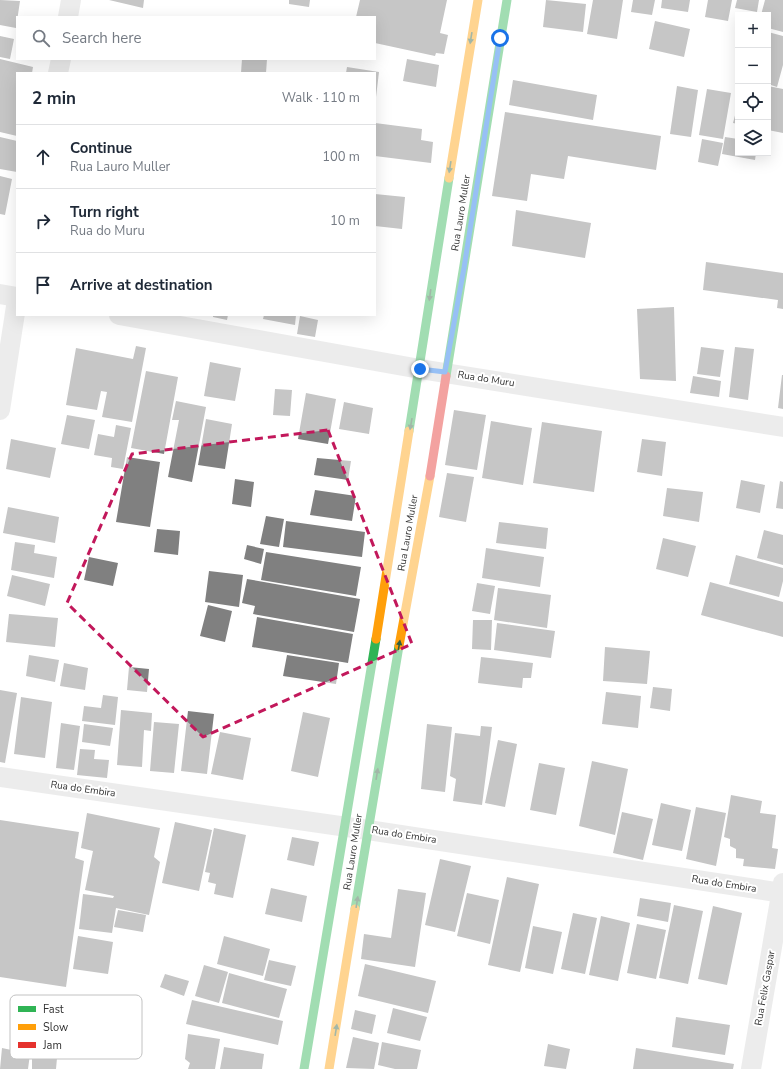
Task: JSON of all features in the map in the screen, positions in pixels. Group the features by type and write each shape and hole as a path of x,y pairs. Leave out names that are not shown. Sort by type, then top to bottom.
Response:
{"street":[{"path":"68,16 71,0"},
{"name":"Rua Lauro Muller","path":"329,1069 368,830 373,723 436,252 478,0"},
{"name":"Rua Lauro Muller","path":"304,1069 345,826 373,723 422,517 507,0"},
{"path":"58,72 61,60"},
{"path":"0,294 16,297"},
{"path":"0,410 16,306"},
{"name":"Rua do Muru","path":"125,316 420,369 783,427"},
{"name":"Rua do Embira","path":"0,777 782,890"},
{"name":"Rua Felix Gaspar","path":"751,1069 782,890"}],"highlighted area":[{"path":"328,430 412,644 203,737 67,603 132,454"}],"building":[{"path":"0,0 20,1 18,16 16,16 16,28 0,25"},
{"path":"109,0 144,0 143,8"},
{"path":"289,0 310,0 309,7 289,4"},
{"path":"360,0 447,0 440,33 448,35 444,54 436,53 435,56 376,43 376,16 356,16"},
{"path":"546,0 586,4 583,32 543,27"},
{"path":"593,0 623,0 617,39 587,34"},
{"path":"633,0 655,0 652,15 631,12"},
{"path":"662,0 690,0 688,12 661,8"},
{"path":"708,0 732,0 728,21 705,17"},
{"path":"737,0 759,0 757,12 735,8"},
{"path":"765,0 783,0 783,32 771,29 771,12 762,12"},
{"path":"655,21 690,29 684,57 649,49"},
{"path":"771,33 783,36 783,65 777,87 771,85"},
{"path":"0,36 14,39 10,59 0,57"},
{"path":"0,59 33,67 32,72 16,72 16,136 0,132"},
{"path":"407,59 439,65 436,87 403,81"},
{"path":"242,60 267,60 266,72 241,72"},
{"path":"347,67 379,72 376,97 376,72 346,72"},
{"path":"513,80 597,95 593,120 509,105"},
{"path":"677,86 698,90 691,137 670,134"},
{"path":"771,87 783,89 783,133 771,131"},
{"path":"707,89 731,93 723,139 699,135"},
{"path":"505,112 661,136 656,170 568,156 564,179 531,174 527,201 492,196"},
{"path":"376,123 422,129 421,140 433,142 431,163 376,156"},
{"path":"0,137 16,141 16,172 0,169"},
{"path":"725,137 735,139 735,156 756,156 755,160 722,154"},
{"path":"702,139 723,143 718,166 698,162"},
{"path":"0,176 12,179 5,215 0,214"},
{"path":"376,194 405,197 402,229 376,226"},
{"path":"516,210 591,223 585,258 512,246"},
{"path":"706,262 783,273 783,309 777,308 778,300 703,290"},
{"path":"674,307 676,381 640,379 637,309"},
{"path":"213,316 228,316 227,320"},
{"path":"264,316 296,316 295,325 263,319"},
{"path":"300,316 318,320 315,337 297,334"},
{"path":"136,346 146,348 132,422 102,417 107,392 101,391 97,410 66,405 76,348 133,359"},
{"path":"701,347 724,350 720,377 697,374"},
{"path":"735,347 754,349 748,400 729,397"},
{"path":"210,362 241,368 235,401 204,396"},
{"path":"146,371 178,377 164,454 131,448"},
{"path":"783,375 783,409 778,408"},
{"path":"693,376 721,381 719,397 690,393"},
{"path":"275,389 292,390 290,416 273,415"},
{"path":"306,393 336,399 328,444 298,439"},
{"path":"176,401 206,407 192,482 168,477 179,420 172,420"},
{"path":"344,402 373,408 369,434 339,429"},
{"path":"454,410 486,415 477,470 445,465"},
{"path":"67,415 95,420 89,449 61,444"},
{"path":"206,419 232,424 225,469 198,465"},
{"path":"491,421 532,428 523,485 482,478"},
{"path":"542,422 602,431 594,492 533,483"},
{"path":"116,425 131,428 123,469 111,467 112,458 94,455 98,434 114,437"},
{"path":"11,439 56,448 50,478 6,469"},
{"path":"642,439 666,442 662,476 637,472"},
{"path":"127,457 160,462 150,527 116,522"},
{"path":"317,458 351,461 348,480 314,475"},
{"path":"447,473 474,477 466,522 439,517"},
{"path":"235,479 254,482 251,507 232,504"},
{"path":"741,480 765,485 760,513 736,508"},
{"path":"780,481 783,482 783,509 776,508"},
{"path":"667,488 703,492 699,522 663,516"},
{"path":"315,490 356,496 352,521 310,515"},
{"path":"8,507 59,517 55,543 3,533"},
{"path":"266,516 284,519 279,547 260,544"},
{"path":"286,521 365,532 362,557 283,547"},
{"path":"499,522 548,528 546,549 496,543"},
{"path":"157,529 180,531 178,555 154,552"},
{"path":"764,530 783,535 783,565 757,558"},
{"path":"663,538 696,546 688,577 656,569"},
{"path":"15,542 35,545 34,553 57,557 54,578 11,570"},
{"path":"247,545 264,549 261,564 244,559"},
{"path":"486,548 544,557 540,587 482,578"},
{"path":"266,552 361,567 356,596 261,580"},
{"path":"736,555 783,568 783,581 779,597 729,584"},
{"path":"89,557 118,563 113,586 84,580"},
{"path":"209,571 243,575 239,607 205,602"},
{"path":"12,575 50,584 45,606 7,596"},
{"path":"247,579 360,599 354,632 253,614 255,606 242,603"},
{"path":"710,582 783,602 783,637 701,615"},
{"path":"477,583 495,586 490,614 472,611"},
{"path":"498,588 551,595 547,628 494,620"},
{"path":"208,605 232,611 225,642 200,636"},
{"path":"9,614 58,618 55,647 6,642"},
{"path":"257,617 353,634 348,663 252,647"},
{"path":"473,620 492,620 491,650 472,649"},
{"path":"497,623 555,631 551,658 494,650"},
{"path":"605,647 650,651 647,684 603,681"},
{"path":"29,655 59,660 55,682 26,676"},
{"path":"287,655 339,663 336,684 283,676"},
{"path":"481,657 533,663 531,678 523,678 522,688 478,683"},
{"path":"64,663 88,668 85,690 60,686"},
{"path":"129,667 149,669 147,692 127,690"},
{"path":"653,687 672,689 670,711 650,708"},
{"path":"0,690 17,693 5,763 0,762"},
{"path":"606,692 641,696 638,728 602,724"},
{"path":"103,695 118,697 115,725 82,721 84,706 101,708"},
{"path":"21,697 52,702 45,758 14,754"},
{"path":"121,710 152,713 151,731 144,730 142,767 117,765"},
{"path":"188,711 214,714 207,774 181,771"},
{"path":"303,712 330,718 318,777 291,771"},
{"path":"154,722 179,724 174,773 150,771"},
{"path":"61,723 80,726 74,770 56,768"},
{"path":"84,724 113,728 110,746 82,742"},
{"path":"427,724 452,727 445,792 421,789"},
{"path":"481,726 492,727 482,805 453,801 456,779 450,776 455,733 480,736"},
{"path":"220,732 251,738 243,780 211,774"},
{"path":"498,740 517,744 505,807 485,803"},
{"path":"80,749 95,750 94,759 109,760 107,778 77,775"},
{"path":"592,761 628,769 615,835 579,826"},
{"path":"539,763 565,768 556,815 530,810"},
{"path":"731,795 762,801 760,813 776,815 772,848 778,849 775,869 743,866 744,859 736,858 736,849 730,846 730,839 724,837"},
{"path":"661,803 691,810 682,851 652,845"},
{"path":"696,807 726,813 716,866 686,859"},
{"path":"622,812 653,819 643,860 613,853"},
{"path":"87,813 160,828 154,857 160,862 149,915 116,908 112,933 79,929 83,894 113,898 114,896 85,890 93,851 81,848"},
{"path":"0,820 79,832 75,858 84,861 66,987 0,977"},
{"path":"175,822 212,830 199,891 162,883"},
{"path":"214,828 246,835 233,898 214,894 216,884 208,882 210,873 205,872"},
{"path":"292,837 319,842 314,866 287,860"},
{"path":"440,859 471,866 455,932 425,925"},
{"path":"507,877 539,884 520,972 488,965"},
{"path":"271,888 307,896 302,922 265,914"},
{"path":"398,889 426,893 415,967 361,959 364,934 391,938"},
{"path":"467,893 499,900 490,944 457,936"},
{"path":"640,898 671,903 668,922 637,916"},
{"path":"674,905 703,911 688,984 659,978"},
{"path":"713,906 742,913 727,985 698,979"},
{"path":"118,910 146,915 143,932 114,927"},
{"path":"573,913 597,918 585,974 561,969"},
{"path":"601,916 630,923 618,981 589,975"},
{"path":"637,924 666,930 656,979 627,973"},
{"path":"533,926 562,932 553,974 525,968"},
{"path":"78,936 113,942 108,974 73,969"},
{"path":"224,936 270,949 263,976 217,964"},
{"path":"269,960 296,966 291,986 264,980"},
{"path":"365,964 436,981 428,1013 358,996"},
{"path":"204,965 228,972 219,1003 195,996"},
{"path":"229,973 287,989 279,1018 222,1003"},
{"path":"165,974 189,981 184,996 160,987"},
{"path":"192,1000 283,1021 278,1045 186,1024"},
{"path":"393,1008 427,1017 420,1041 387,1033"},
{"path":"355,1010 376,1015 372,1034 351,1029"},
{"path":"676,1017 730,1025 725,1055 672,1047"},
{"path":"188,1034 220,1039 215,1069 188,1069 190,1063 185,1059"},
{"path":"353,1037 379,1043 374,1069 346,1068"},
{"path":"382,1042 421,1050 417,1069 395,1069 378,1065"},
{"path":"548,1044 570,1049 566,1069 544,1066"},
{"path":"224,1047 264,1054 262,1069 220,1069"},
{"path":"2,1048 10,1050 10,1059 29,1059 28,1069 0,1069"},
{"path":"636,1048 734,1064 733,1069 633,1069"},
{"path":"32,1059 57,1059 56,1069 32,1069"}],"traffic: fast":[{"path":"446,376 507,0"},
{"path":"409,431 449,178"},
{"path":"304,1069 376,639"},
{"path":"355,909 399,646"}],"traffic: slow":[{"path":"449,178 478,0"},
{"path":"376,639 409,431"},
{"path":"399,646 430,476"},
{"path":"329,1069 355,909"}],"traffic: jam":[{"path":"430,476 446,376"}],"route":[{"path":"420,369 445,372 464,268 500,38"}]}
